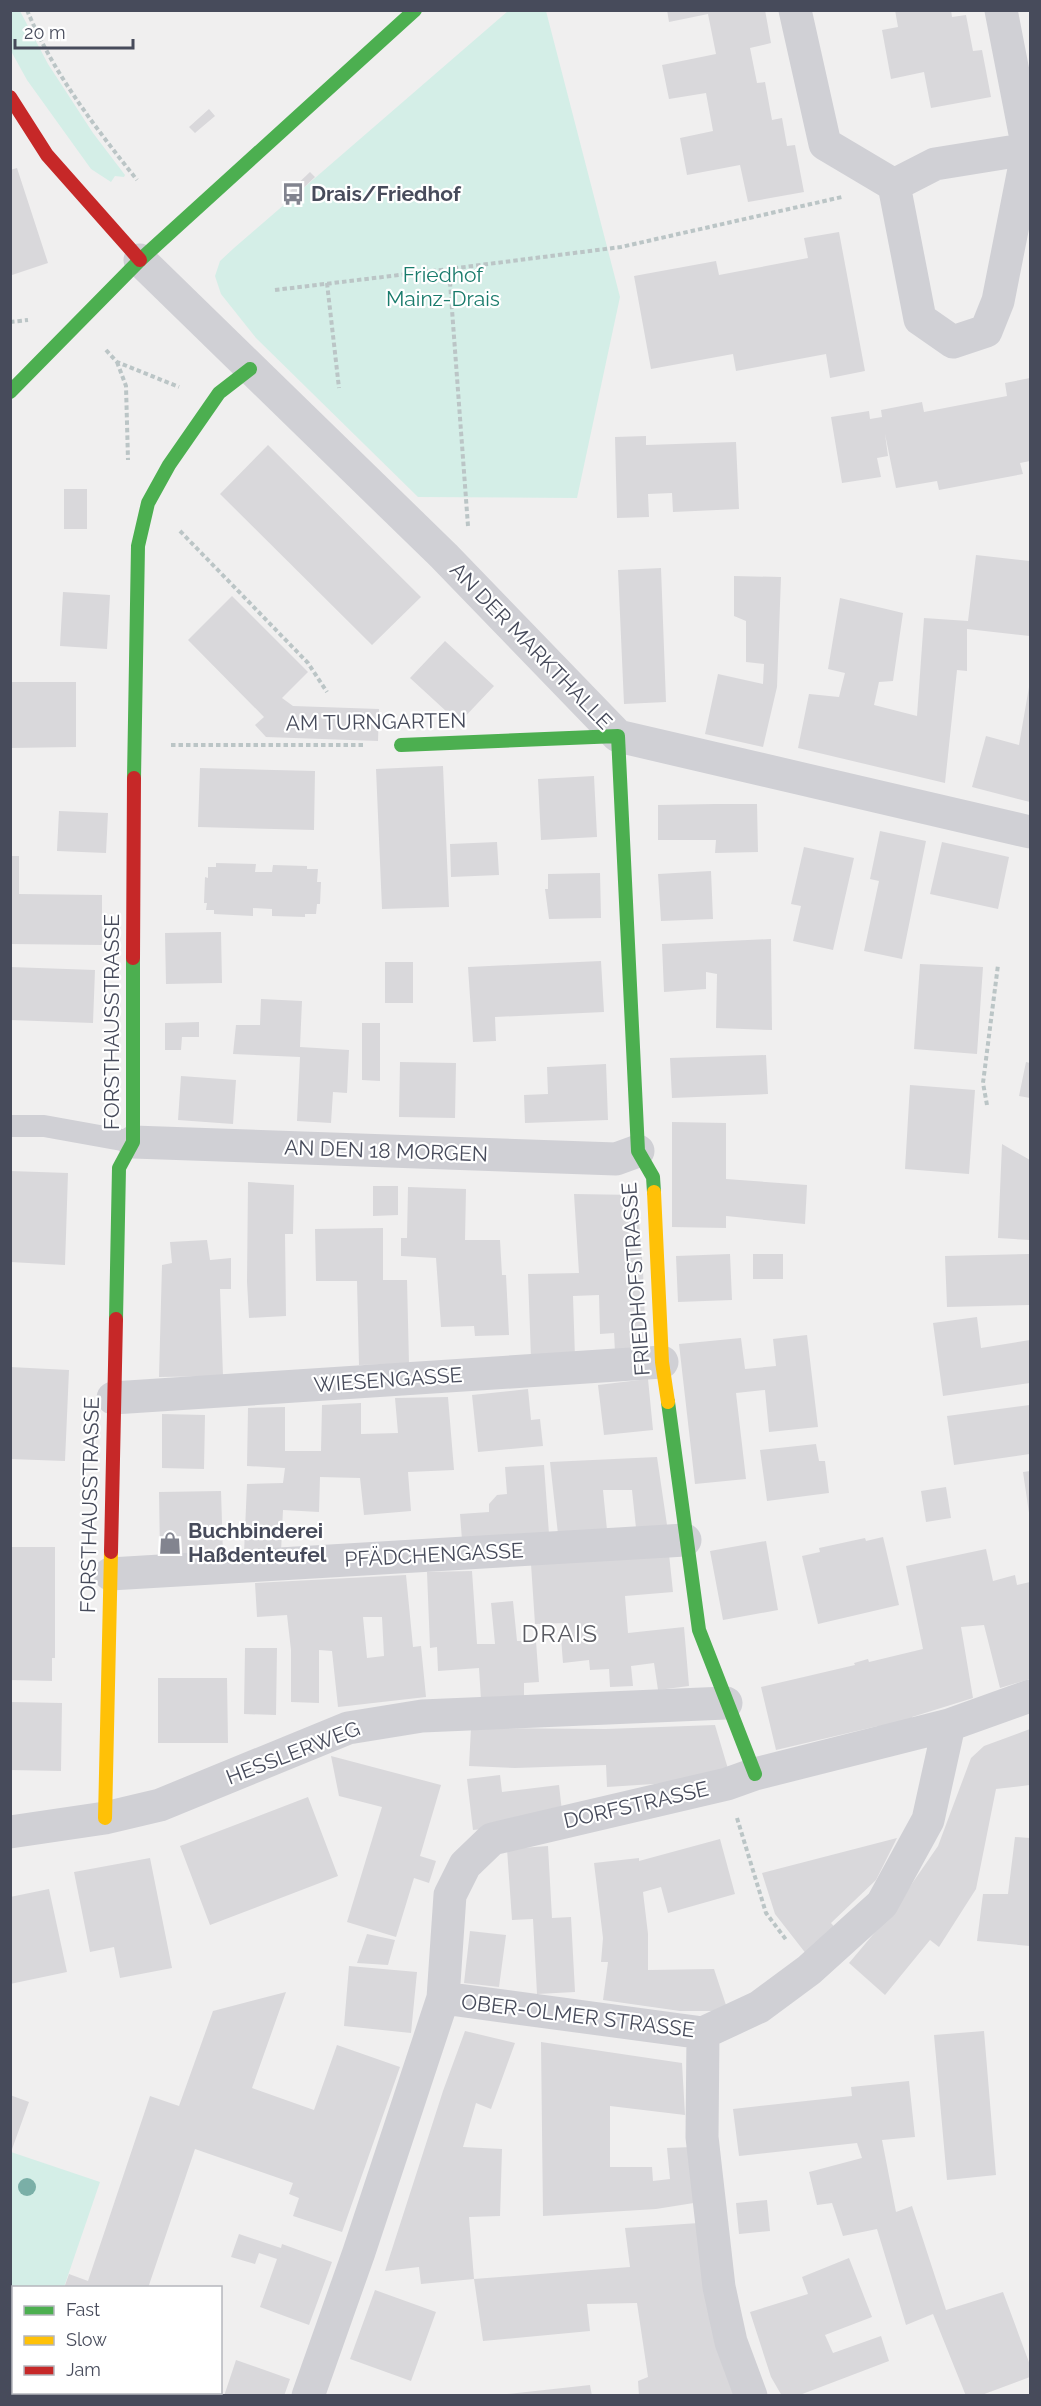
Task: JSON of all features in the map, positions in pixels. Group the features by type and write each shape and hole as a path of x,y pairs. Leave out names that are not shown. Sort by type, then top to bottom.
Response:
{"street":[{"path":"10,392 140,260 415,10"},
{"path":"795,10 825,144 894,185 920,319 953,342 986,331 998,301 1029,149 1001,10"},
{"path":"10,97 47,155 140,260"},
{"path":"894,185 935,164 1029,149"},
{"name":"AN DER MARKTHALLE","path":"140,260 444,556 618,736 1030,832"},
{"name":"FORSTHAUSSTRASSE","path":"105,1818 119,1168 133,1142 134,745 138,546 148,503 169,465 219,393 250,369"},
{"name":"AM TURNGARTEN","path":"401,745 618,736"},
{"name":"FRIEDHOFSTRASSE","path":"618,736 638,1151 653,1177 662,1362 699,1630 726,1703 741,1779"},
{"name":"AN DEN 18 MORGEN","path":"133,1142 616,1159 638,1151"},
{"name":"WIESENGASSE","path":"113,1398 662,1362"},
{"name":"PFÄDCHENGASSE","path":"110,1574 685,1540"},
{"path":"949,1725 1030,1696"},
{"name":"HESSLERWEG","path":"10,1832 105,1818 160,1805 348,1728 422,1716 726,1703"},
{"name":"DORFSTRASSE","path":"443,1998 450,1895 465,1866 492,1839 741,1779 949,1725"},
{"name":"OBER-OLMER STRASSE","path":"308,2396 359,2252 443,1998 703,2033 759,2007 809,1970 882,1904 928,1820 949,1725"},
{"path":"703,2033 702,2138 719,2287 731,2342 751,2396"}],"lane":[{"path":"10,1126 44,1125 133,1142"}],"path":[{"path":"27,10 64,81 88,117 137,180"},
{"path":"274,290 621,247 894,185"},
{"path":"444,556 468,530 449,269"},
{"path":"327,283 339,388"},
{"path":"10,322 37,320"},
{"path":"106,350 117,362 126,386 127,489 148,503 194,543 308,663 327,692"},
{"path":"117,362 188,390"},
{"name":"AM TURNGARTEN","path":"134,745 401,745"},
{"path":"987,1105 984,1083 998,965"},
{"path":"741,1779 766,1914 809,1970"}],"green space":[{"path":"10,11 20,11 48,64 93,133 125,175 124,177 115,176 111,182 91,169 27,80 11,51"},
{"name":"Friedhof Mainz-Drais","path":"508,11 546,11 620,297 577,498 418,497 256,338 221,294 215,276 220,261 234,248"},
{"path":"11,2152 100,2182 64,2286 12,2286 11,2359"}],"building":[{"path":"667,10 765,10 771,43 750,48 757,83 765,82 772,120 782,118 787,146 795,145 804,192 748,202 740,165 687,175 680,138 713,131 706,93 669,99 662,65 716,54 708,14 669,22"},
{"path":"895,10 951,10 952,17 966,15 973,51 982,50 991,97 931,108 924,72 891,79 882,30 898,27"},
{"path":"209,109 215,116 195,133 189,127"},
{"path":"17,168 48,263 12,275 10,170"},
{"path":"310,172 315,177 295,196 290,191"},
{"path":"839,232 865,371 830,378 826,354 736,371 733,354 651,369 634,276 716,261 719,275 808,258 804,238"},
{"path":"1030,378 1030,461 1020,463 1023,474 939,490 937,481 896,488 885,434 888,456 877,458 881,477 842,483 831,417 869,411 870,419 882,417 881,410 922,402 924,412 1007,396 1005,383"},
{"path":"646,436 646,445 736,442 739,509 673,512 672,493 648,494 649,517 617,518 615,437"},
{"path":"268,445 421,597 372,645 220,494"},
{"path":"64,489 87,489 87,529 64,529"},
{"path":"976,555 1030,561 1030,636 967,629 967,671 957,670 945,783 798,748 809,694 839,697 845,673 828,669 840,598 903,613 893,681 879,682 874,705 917,716 924,618 968,621"},
{"path":"661,568 666,702 624,704 618,570"},
{"path":"734,576 781,577 777,687 763,747 705,734 718,674 763,684 764,664 746,662 746,621 734,616"},
{"path":"63,592 110,595 107,649 60,646"},
{"path":"232,596 308,672 282,698 293,706 379,709 378,741 266,737 255,725 264,717 188,640"},
{"path":"445,641 494,686 459,723 410,678"},
{"path":"10,682 76,682 76,747 10,748"},
{"path":"1029,687 1030,802 972,787 986,736 1019,745"},
{"path":"443,766 449,907 382,909 376,769"},
{"path":"200,768 315,771 314,830 198,827"},
{"path":"594,776 597,837 541,840 538,779"},
{"path":"757,804 758,852 715,853 716,840 658,840 658,805"},
{"path":"59,811 108,813 106,853 57,851"},
{"path":"880,831 926,841 902,959 864,951 879,881 870,879"},
{"path":"497,842 499,875 451,877 450,844"},
{"path":"942,842 1009,857 998,909 930,894"},
{"path":"804,847 854,858 833,950 793,941 801,906 791,904"},
{"path":"10,856 19,856 19,894 102,895 102,945 10,944"},
{"path":"216,863 256,864 255,872 272,872 273,865 307,866 307,869 318,869 317,882 321,882 320,904 317,904 316,914 305,914 305,917 272,916 272,909 253,908 253,916 214,914 214,910 206,910 205,877 208,878 208,867 216,867"},
{"path":"711,871 713,919 661,921 658,874"},
{"path":"600,873 601,918 549,919 545,889 548,889 548,874"},
{"path":"221,932 222,983 166,984 165,933"},
{"path":"771,939 772,1030 716,1028 717,974 706,972 706,989 664,992 662,944"},
{"path":"601,961 604,1012 495,1017 496,1041 473,1042 468,967"},
{"path":"385,962 413,962 413,1003 385,1003"},
{"path":"920,964 983,967 977,1054 914,1049"},
{"path":"10,967 95,970 93,1023 10,1020"},
{"path":"261,999 302,1001 300,1047 349,1050 347,1093 333,1092 331,1123 297,1121 300,1057 233,1054 236,1025 260,1025"},
{"path":"199,1022 199,1037 182,1037 181,1050 165,1050 165,1023"},
{"path":"362,1023 380,1023 380,1081 362,1080"},
{"path":"766,1055 768,1094 672,1098 670,1058"},
{"path":"400,1062 456,1063 455,1118 399,1117"},
{"path":"1026,1062 1030,1063 1030,1098 1019,1096"},
{"path":"606,1064 608,1120 525,1123 524,1095 548,1094 547,1067"},
{"path":"181,1076 236,1080 233,1124 178,1120"},
{"path":"910,1085 975,1090 969,1174 905,1169"},
{"path":"672,1122 726,1123 726,1179 807,1185 805,1224 726,1216 726,1228 672,1227"},
{"path":"1002,1144 1030,1160 1030,1240 998,1238"},
{"path":"10,1171 68,1173 65,1265 10,1262"},
{"path":"248,1182 294,1185 293,1234 285,1234 286,1316 249,1318"},
{"path":"373,1186 398,1186 398,1215 373,1216"},
{"path":"408,1187 466,1189 465,1240 500,1240 502,1275 506,1275 509,1335 475,1336 474,1326 441,1327 436,1258 401,1256 401,1238 407,1238"},
{"path":"574,1194 637,1195 646,1351 615,1352 614,1333 600,1334 599,1295 573,1296 575,1358 531,1359 528,1274 579,1273"},
{"path":"383,1228 383,1280 407,1280 409,1364 359,1365 357,1281 316,1281 315,1229"},
{"path":"207,1240 210,1260 231,1258 231,1289 220,1289 223,1376 159,1377 162,1265 172,1263 170,1242"},
{"path":"730,1254 732,1300 678,1302 676,1256"},
{"path":"753,1254 783,1254 783,1279 753,1279"},
{"path":"1029,1254 1030,1305 947,1307 945,1256"},
{"path":"977,1317 981,1348 1030,1340 1030,1383 943,1396 933,1323"},
{"path":"807,1335 818,1427 769,1432 765,1390 736,1393 746,1479 695,1484 679,1344 741,1338 745,1369 776,1366 773,1339"},
{"path":"10,1367 69,1370 65,1461 10,1459"},
{"path":"648,1379 653,1430 604,1435 598,1385"},
{"path":"528,1389 531,1420 540,1419 543,1446 478,1452 472,1395"},
{"path":"448,1397 454,1470 408,1472 411,1511 364,1515 360,1478 320,1477 319,1512 283,1510 281,1552 244,1553 247,1484 283,1483 285,1468 247,1466 248,1408 285,1407 285,1451 321,1451 322,1405 361,1403 361,1434 398,1433 395,1398"},
{"path":"1030,1405 1030,1454 954,1465 947,1416"},
{"path":"162,1414 205,1415 204,1469 162,1468"},
{"path":"816,1444 819,1461 825,1461 829,1493 767,1501 760,1450"},
{"path":"657,1457 667,1525 636,1528 632,1490 603,1490 607,1530 558,1534 550,1462"},
{"path":"544,1465 549,1534 462,1540 460,1514 489,1512 489,1504 497,1495 507,1494 505,1467"},
{"path":"1030,1471 1030,1513 1029,1513 1023,1472"},
{"path":"946,1487 951,1518 926,1522 921,1491"},
{"path":"221,1491 223,1555 160,1556 159,1492"},
{"path":"883,1537 899,1605 818,1624 802,1556 820,1552 819,1548 865,1538 866,1541"},
{"path":"766,1541 778,1610 723,1620 710,1551"},
{"path":"10,1547 55,1547 55,1658 52,1658 52,1681 10,1680"},
{"path":"986,1549 993,1581 1015,1575 1017,1585 1030,1582 1030,1679 1000,1688 984,1625 961,1627 973,1698 912,1717 913,1722 880,1730 878,1726 776,1750 761,1687 855,1665 854,1663 868,1659 869,1662 923,1649 906,1566"},
{"path":"669,1554 673,1592 625,1596 628,1633 684,1627 689,1686 658,1690 654,1663 631,1666 633,1686 610,1687 609,1669 590,1670 589,1660 563,1663 561,1638 566,1638 565,1623 535,1624 531,1564"},
{"path":"472,1571 477,1644 495,1644 491,1603 513,1601 517,1641 536,1641 539,1682 524,1683 524,1697 481,1700 479,1668 438,1671 437,1647 430,1648 427,1572"},
{"path":"406,1575 413,1647 421,1646 426,1697 338,1707 332,1651 319,1650 319,1703 291,1702 291,1650 287,1615 257,1617 255,1583","holes":["363,1617 382,1617 384,1656 367,1658"]},
{"path":"245,1648 277,1648 276,1715 244,1714"},
{"path":"158,1678 227,1678 228,1743 158,1743"},
{"path":"10,1702 62,1703 61,1771 10,1770"},
{"path":"715,1725 731,1779 607,1787 606,1765 515,1768 469,1766 471,1728 606,1729"},
{"path":"1030,1729 1030,1785 996,1789 976,1889 939,1947 930,1940 885,1995 849,1963 893,1911 938,1846 971,1758 984,1746"},
{"path":"331,1756 441,1785 420,1856 436,1861 429,1883 414,1878 396,1937 347,1922 382,1807 339,1796"},
{"path":"500,1775 502,1792 559,1785 563,1820 473,1830 467,1779"},
{"path":"308,1797 338,1876 210,1925 180,1846"},
{"path":"1015,1837 1030,1838 1030,1946 977,1941 983,1894 1008,1894"},
{"path":"897,1838 876,1880 831,1923 838,1931 807,1955 775,1914 762,1873"},
{"path":"720,1839 735,1894 668,1913 661,1887 643,1892 648,1934 648,1970 714,1969 728,2011 680,2011 603,2000 608,1962 601,1962 603,1938 594,1863 639,1858 639,1861"},
{"path":"548,1846 552,1918 571,1917 575,1992 537,1994 533,1919 512,1920 507,1849"},
{"path":"150,1858 172,1968 120,1978 114,1947 90,1952 74,1872"},
{"path":"49,1889 67,1972 10,1984 10,1897"},
{"path":"470,1931 506,1935 499,1987 464,1983"},
{"path":"367,1934 395,1940 388,1965 357,1963"},
{"path":"349,1966 417,1972 411,2033 344,2026"},
{"path":"286,1992 252,2088 314,2110 337,2045 400,2067 342,2232 293,2216 299,2198 289,2194 293,2183 195,2149 149,2286 65,2286 69,2274 88,2281 150,2096 179,2106 213,2011"},
{"path":"465,2031 515,2043 491,2109 476,2103 463,2147 502,2149 500,2216 469,2217 474,2279 421,2284 419,2267 385,2271 443,2091"},
{"path":"984,2031 996,2175 947,2180 934,2035"},
{"path":"541,2042 682,2063 685,2115 610,2106 610,2167 652,2167 653,2181 670,2179 667,2148 692,2147 700,2202 656,2209 543,2216"},
{"path":"909,2081 915,2137 882,2140 896,2212 912,2206 946,2310 1003,2292 1030,2365 1030,2377 979,2396 966,2396 933,2314 906,2325 877,2229 843,2236 832,2203 817,2205 809,2172 862,2158 857,2143 739,2156 733,2109 852,2096 851,2087"},
{"path":"10,2095 29,2102 11,2152 10,2152"},
{"path":"767,2200 770,2231 739,2234 736,2203"},
{"path":"699,2223 736,2396 639,2396 638,2381 648,2377 637,2303 587,2304 590,2331 483,2341 474,2279 630,2267 625,2228"},
{"path":"239,2234 281,2248 282,2244 332,2262 309,2325 260,2307 277,2259 259,2253 255,2264 231,2257"},
{"path":"849,2258 872,2317 825,2335 833,2353 881,2336 889,2361 797,2396 782,2396 771,2377 750,2312 808,2294 802,2277"},
{"path":"375,2290 436,2312 411,2381 350,2359"},
{"path":"10,2359 12,2360 12,2394 116,2394 120,2396 10,2396"},
{"path":"236,2360 290,2379 284,2396 224,2396"},
{"path":"590,2385 592,2396 507,2396 507,2394"}],"traffic: fast":[{"path":"10,392 140,260 415,10"},
{"path":"134,778 138,546 148,503 169,465 219,393 250,369"},
{"path":"401,745 618,736 638,1151 653,1177 654,1192"},
{"path":"116,1319 119,1168 133,1142 133,958"},
{"path":"668,1402 699,1630 755,1774"}],"traffic: slow":[{"path":"654,1192 662,1362 668,1402"},
{"path":"105,1818 111,1552"}],"traffic: jam":[{"path":"10,97 47,155 140,260"},
{"path":"133,958 134,778"},
{"path":"111,1552 116,1319"}],"place":[{"name":"Drais/Friedhof","path":"293,194"},
{"name":"Buchbinderei Haßdenteufel","path":"170,1543"}],"district":[{"name":"DRAIS","path":"560,1634"}]}
